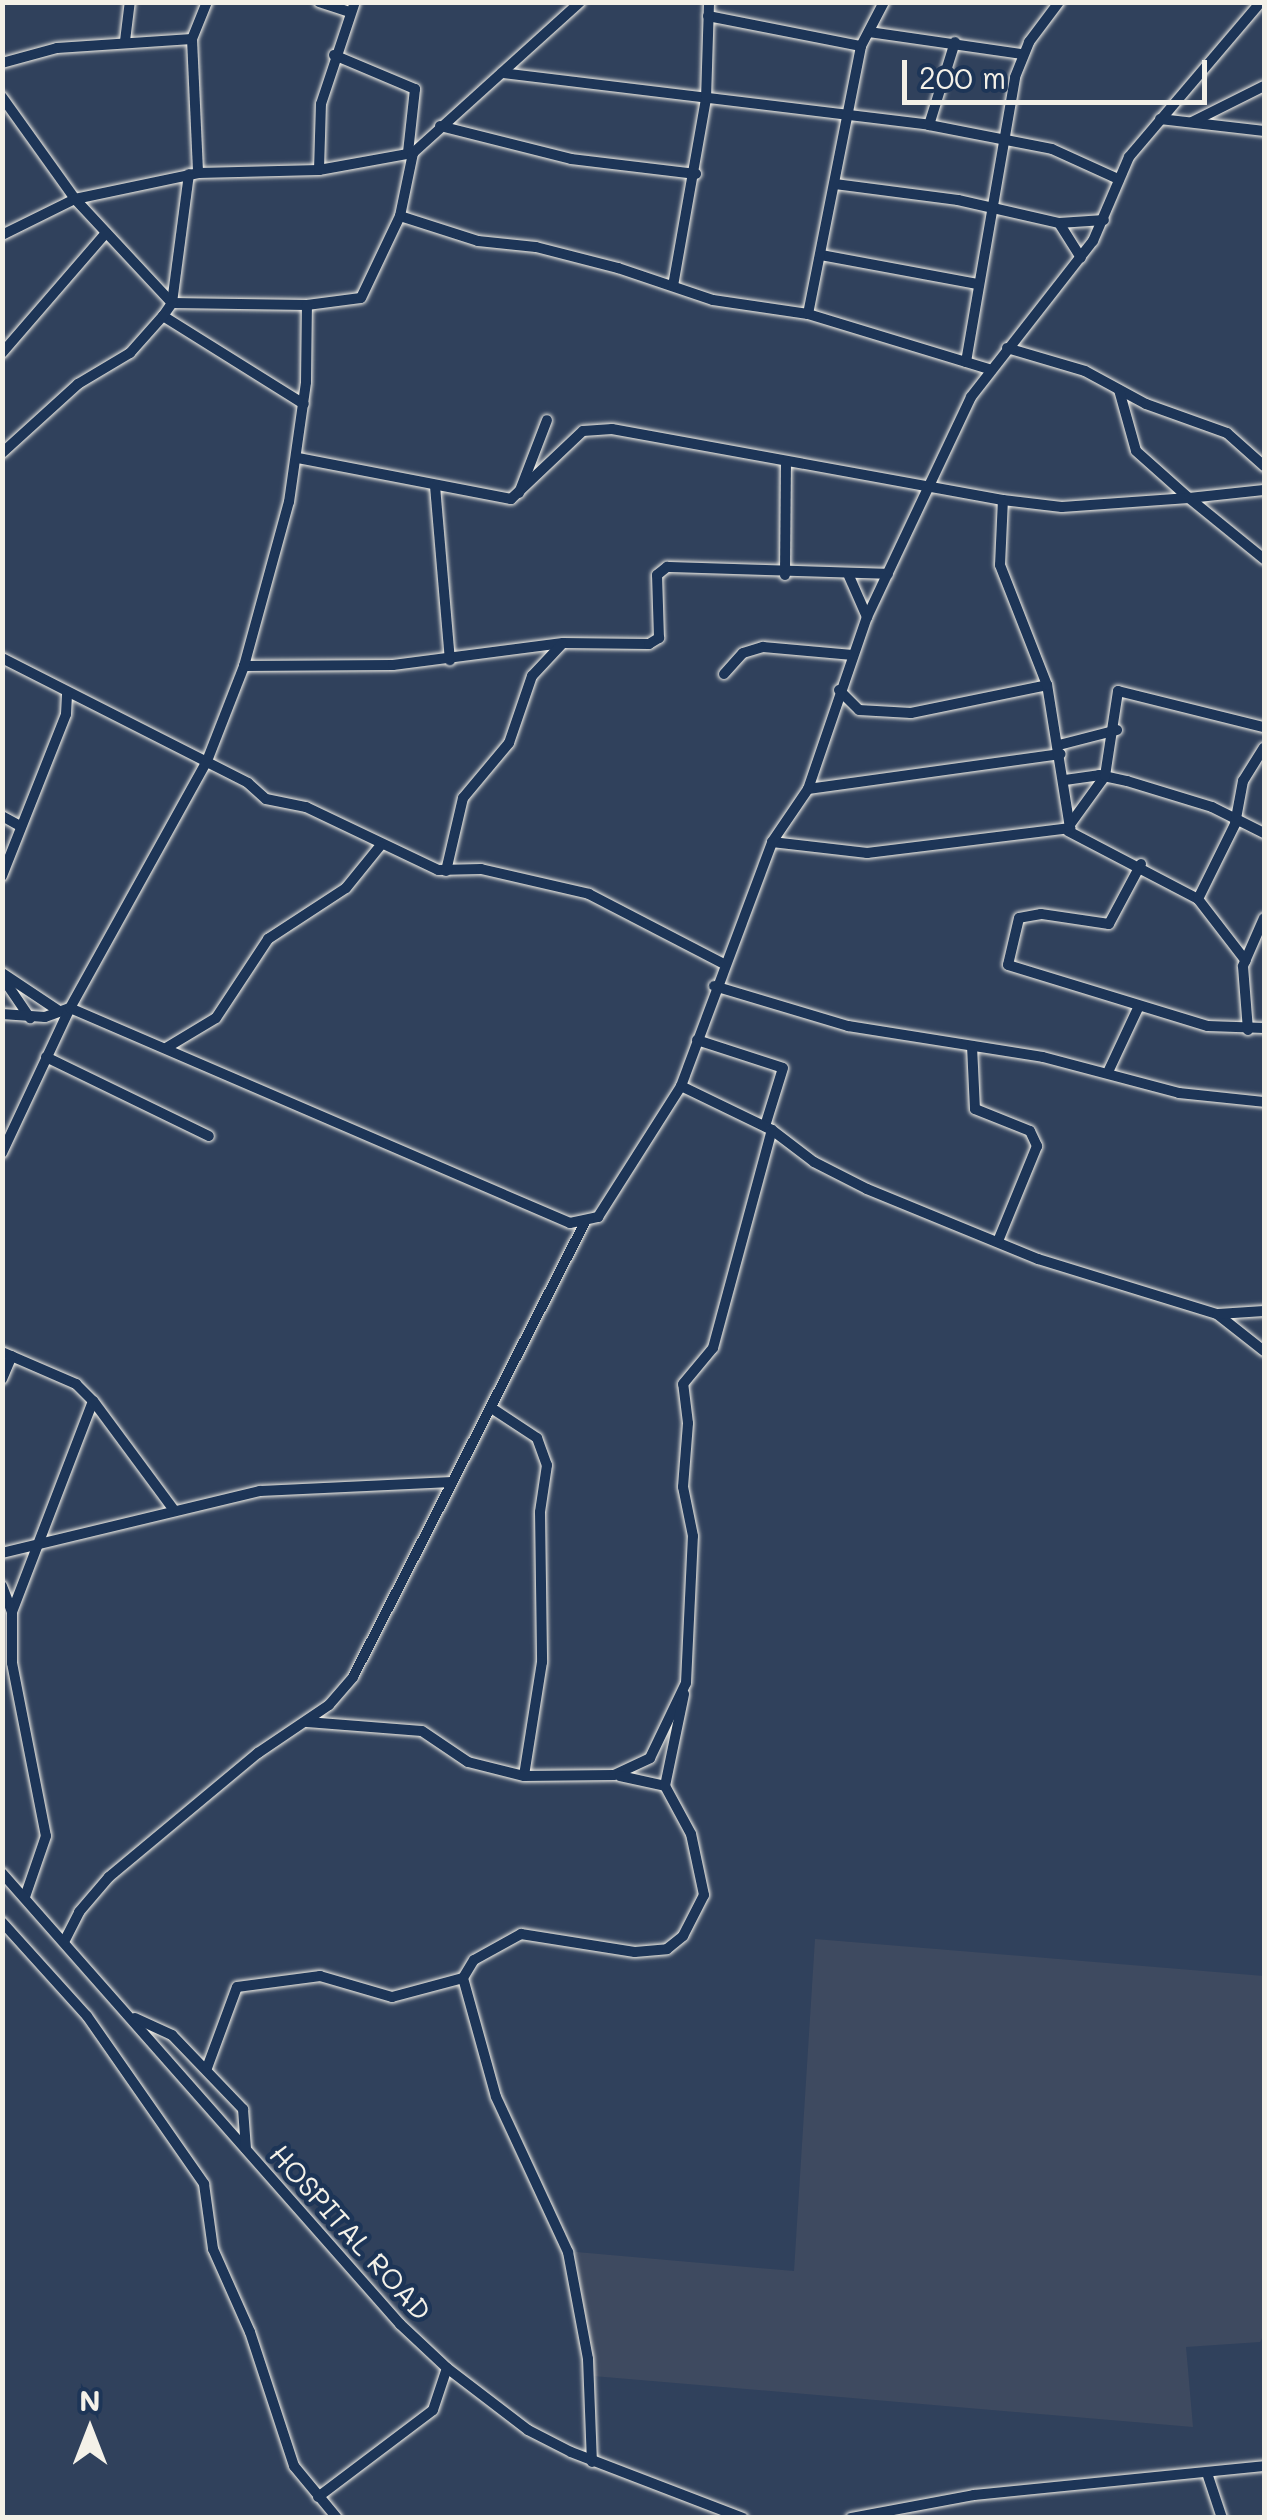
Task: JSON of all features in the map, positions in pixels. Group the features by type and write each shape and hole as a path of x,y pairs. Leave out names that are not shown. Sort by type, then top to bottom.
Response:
{"street":[{"path":"125,41 130,2"},
{"path":"2,453 78,384 130,353 172,302 194,173 192,38 208,2"},
{"path":"319,2 352,7 321,104 319,170"},
{"path":"2,235 75,199 194,173 319,170 411,153 580,2"},
{"path":"674,286 706,99 709,2"},
{"path":"808,314 861,46 884,2"},
{"path":"966,362 990,209 1022,54 1059,2"},
{"path":"64,1942 79,1912 108,1878 246,1763 307,1722 342,1691 369,1651 586,1222 620,1190 681,1086 722,963 772,842 808,789 867,618 927,489 990,369 1081,258 1104,220 1118,179 1160,119 1261,2"},
{"path":"708,16 861,46"},
{"path":"869,32 1022,54"},
{"path":"2,63 125,41 192,38"},
{"path":"929,125 955,42"},
{"path":"2,97 75,199 172,302 353,303 367,292 400,216 411,153 414,89 334,55"},
{"path":"502,73 847,119 866,114 1067,154 1118,179"},
{"path":"1191,122 1264,86"},
{"path":"1160,119 1264,131"},
{"path":"440,126 571,159 696,174"},
{"path":"835,184 1059,223 1104,220"},
{"path":"400,216 762,310 808,314 990,369"},
{"path":"1059,223 1081,258"},
{"path":"2,353 106,234"},
{"path":"821,254 977,284"},
{"path":"2,1153 64,1009 208,762 244,666 298,458 307,305"},
{"path":"163,316 304,404"},
{"path":"1006,348 1086,371 1119,390 1227,432 1264,466"},
{"path":"1119,390 1136,451 1264,559"},
{"path":"518,494 548,420"},
{"path":"298,458 503,498 518,494 583,431 681,438 927,489 1062,507 1264,490"},
{"path":"785,575 786,461"},
{"path":"435,486 450,660"},
{"path":"1003,500 1000,565 1047,686 1070,827"},
{"path":"244,666 450,660 563,643 655,642 657,576 667,567 785,575 888,574"},
{"path":"849,576 867,618"},
{"path":"446,871 463,798 509,743 539,665 563,643"},
{"path":"724,674 742,653 763,646 853,656"},
{"path":"529,649 539,665"},
{"path":"2,658 208,762 266,799 306,807 380,846 446,871 481,869 589,894 722,963"},
{"path":"840,690 859,710 910,713 1047,686"},
{"path":"2,876 66,714 67,692"},
{"path":"1070,827 1105,776 1116,730 1118,692 1264,727"},
{"path":"66,714 82,700"},
{"path":"808,789 1060,749 1116,730"},
{"path":"1198,898 1236,817 1243,781 1264,748"},
{"path":"1065,780 1105,776 1236,817 1264,832"},
{"path":"2,816 20,826"},
{"path":"772,842 867,854 1070,827 1198,898 1246,960"},
{"path":"166,1048 216,1018 268,939 346,888 380,846"},
{"path":"1140,864 1109,924 1022,916 1007,959 1012,968 1208,1026 1264,1028"},
{"path":"1248,1030 1241,986 1246,960 1264,918"},
{"path":"2,975 64,1009 166,1048 570,1223 586,1222"},
{"path":"2,975 30,1018"},
{"path":"714,986 848,1026 1109,1070 1179,1093 1264,1102"},
{"path":"1109,1070 1139,1006"},
{"path":"2,1017 30,1018 64,1009"},
{"path":"207,2068 237,1988 320,1976 392,1997 463,1978 474,1960 521,1934 635,1952 678,1942 700,1906 703,1884 691,1834 664,1786 686,1682 694,1536 683,1487 688,1423 682,1384 712,1348 783,1068 697,1040"},
{"path":"972,1046 975,1109 1030,1131 1038,1146 998,1241"},
{"path":"46,1057 209,1136"},
{"path":"681,1086 768,1128 814,1162 866,1188 998,1241 1217,1314 1264,1351"},
{"path":"1217,1314 1264,1312"},
{"path":"2,1379 7,1354 76,1384 174,1510"},
{"path":"12,1612 93,1401"},
{"path":"493,1409 537,1438 546,1466 540,1512 542,1662 524,1776"},
{"path":"6,1551 38,1548 260,1491 452,1482"},
{"path":"2,1586 12,1612 12,1663 46,1836 25,1898"},
{"path":"614,1776 650,1758 686,1682"},
{"path":"307,1722 422,1732 468,1762 524,1776 614,1776 664,1786"},
{"name":"HOSPITAL ROAD","path":"2,1873 246,2150 447,2368 528,2430 592,2462 743,2518"},
{"path":"2,1922 87,2016 204,2184 213,2249 256,2346 294,2466 337,2518"},
{"path":"463,1978 496,2097 568,2252 590,2375 592,2462"},
{"path":"130,2015 172,2035 243,2109 246,2150"},
{"path":"318,2498 433,2410 447,2368"},
{"path":"850,2518 974,2495 1264,2466"},
{"path":"1208,2473 1222,2518"}],"shaded area":[{"path":"815,1939 1264,1976 1264,2335 1260,2342 1186,2347 1193,2427 593,2376 576,2252 794,2271"}]}
